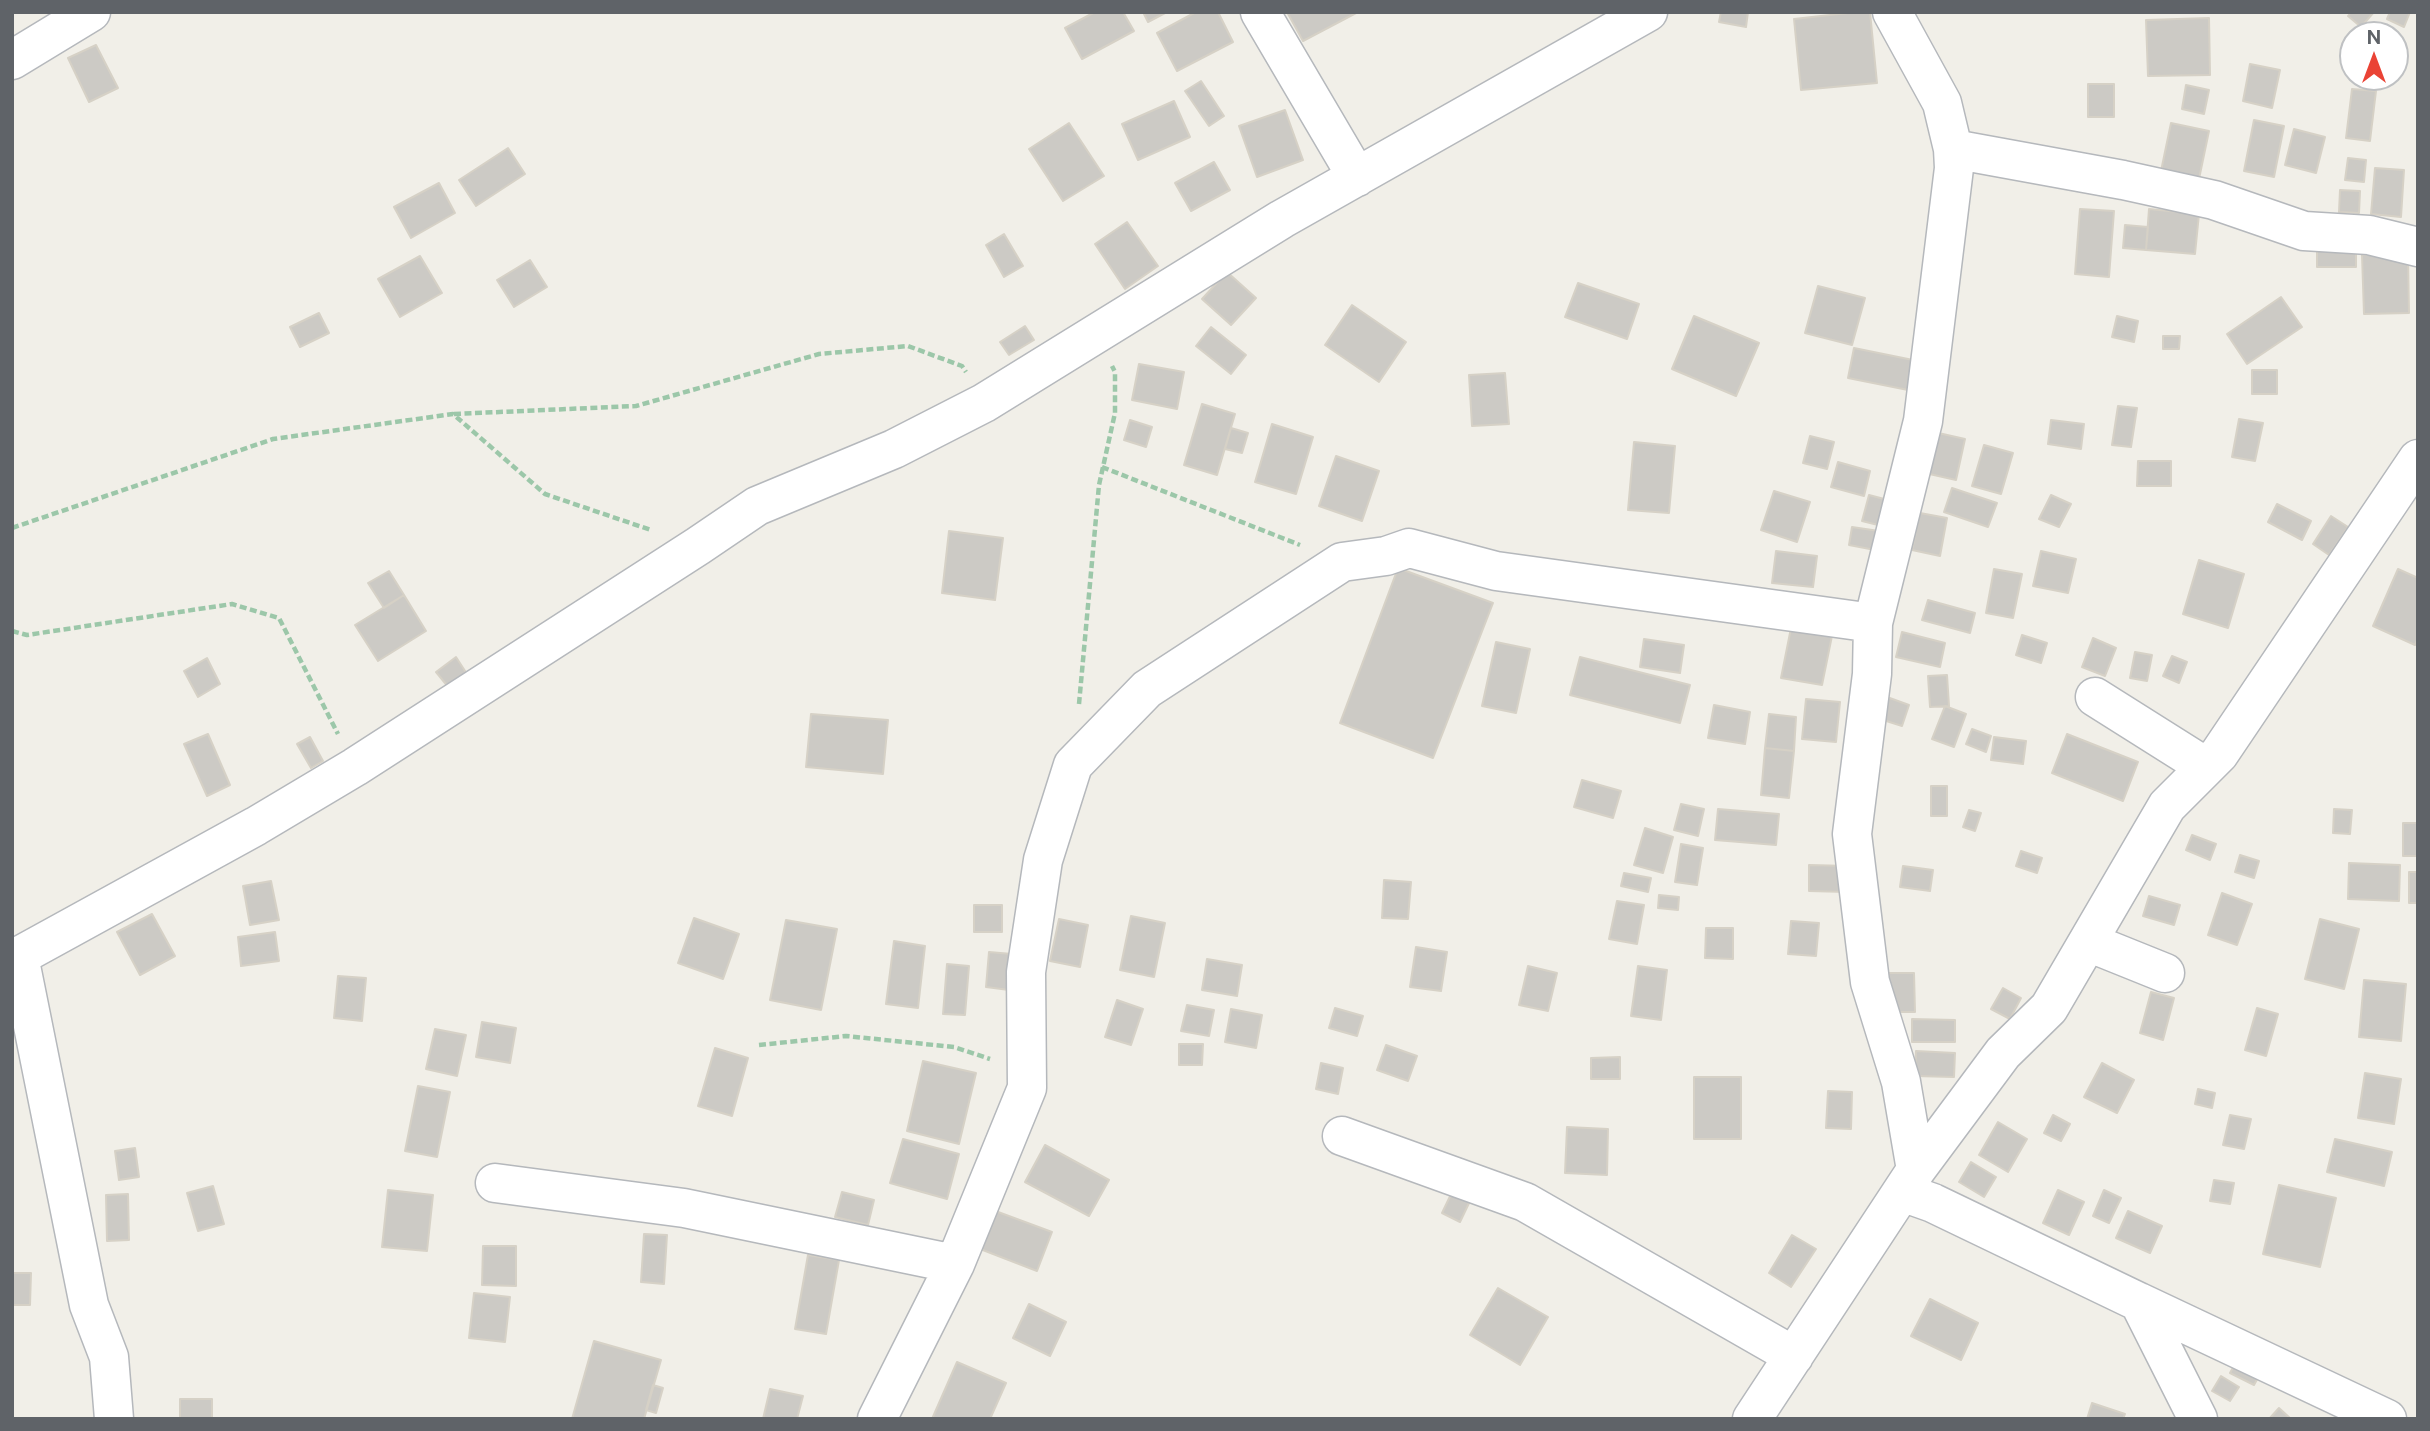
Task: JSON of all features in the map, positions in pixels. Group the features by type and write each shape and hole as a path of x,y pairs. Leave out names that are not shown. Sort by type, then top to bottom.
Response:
{"street":[{"path":"12,60 92,12"},
{"path":"1260,12 1357,177"},
{"path":"114,1419 109,1357 89,1305 16,958 256,826 355,767 757,506 894,449 984,403 1282,219 1648,12"},
{"path":"1892,12 1942,103 1953,149 1954,168 1923,421 1873,623 1872,674 1852,834 1870,982 1901,1082 1909,1181 1933,1203 2387,1419"},
{"path":"1953,149 2123,180 2214,200 2304,231 2369,234 2418,247"},
{"path":"1752,1419 1909,1181 2003,1053 2049,1008 2167,806 2219,754 2418,459"},
{"path":"877,1419 955,1264 1027,1088 1026,972 1042,860 1073,765 1147,689 1342,562 1386,556 1409,548 1496,570 1873,623"},
{"path":"2095,697 2206,767"},
{"path":"2088,942 2165,973"},
{"path":"1342,1136 1525,1202 1794,1356"},
{"path":"495,1183 684,1208 955,1264"},
{"path":"2139,1302 2198,1419"}],"path":[{"path":"1073,765 1102,467 1115,413 1115,372 1094,335"},
{"path":"12,528 273,439 453,414 636,406 819,354 908,346 962,366 984,403"},
{"path":"453,414 545,494 698,546"},
{"path":"1102,467 1342,562"},
{"path":"12,631 27,635 232,604 279,618 355,767"},
{"path":"759,1045 846,1036 954,1047 1026,1070"}],"building":[{"path":"1095,12 1123,12 1134,31 1082,59 1065,28"},
{"path":"1143,12 1167,12 1148,22"},
{"path":"1196,12 1218,12 1233,42 1177,71 1157,33"},
{"path":"1287,12 1358,12 1303,41"},
{"path":"1721,12 1748,12 1746,27 1719,22"},
{"path":"1870,12 1877,83 1801,90 1794,19"},
{"path":"2351,12 2374,12 2366,21 2354,21 2348,16"},
{"path":"2390,12 2410,12 2406,21 2387,19"},
{"path":"2209,18 2210,75 2148,76 2146,20"},
{"path":"96,45 118,88 89,102 68,58"},
{"path":"2250,64 2280,70 2272,108 2243,101"},
{"path":"1201,81 1224,116 1209,126 1185,91"},
{"path":"2088,84 2114,84 2114,117 2088,117"},
{"path":"2186,85 2209,90 2204,114 2182,109"},
{"path":"2352,91 2376,91 2370,141 2346,138"},
{"path":"1174,101 1190,137 1138,160 1122,124"},
{"path":"1285,110 1303,160 1257,177 1239,126"},
{"path":"2254,120 2284,126 2274,177 2244,171"},
{"path":"1069,123 1104,176 1063,201 1029,149"},
{"path":"2171,123 2209,131 2199,179 2161,171"},
{"path":"2294,129 2325,137 2316,173 2285,165"},
{"path":"508,148 525,174 476,206 459,180"},
{"path":"2348,158 2366,160 2364,182 2345,180"},
{"path":"1214,162 1230,190 1191,211 1175,183"},
{"path":"2375,168 2404,170 2401,217 2371,214"},
{"path":"439,183 455,213 411,238 394,207"},
{"path":"2340,190 2360,191 2359,213 2339,212"},
{"path":"2080,209 2114,211 2109,277 2075,274"},
{"path":"2149,209 2199,214 2195,254 2146,250"},
{"path":"1127,222 1158,266 1125,289 1095,244"},
{"path":"2125,225 2148,227 2146,250 2123,248"},
{"path":"1004,234 1023,266 1004,277 986,245"},
{"path":"2317,241 2356,241 2356,267 2317,267"},
{"path":"2408,254 2409,313 2364,314 2362,255"},
{"path":"420,256 442,293 400,317 378,279"},
{"path":"530,260 547,287 514,307 497,280"},
{"path":"1227,272 1256,298 1231,325 1202,299"},
{"path":"1578,283 1639,304 1627,339 1565,317"},
{"path":"1818,286 1865,298 1852,345 1805,333"},
{"path":"2281,297 2302,327 2247,364 2227,334"},
{"path":"1352,305 1406,342 1379,382 1325,345"},
{"path":"319,313 329,333 300,347 290,327"},
{"path":"1694,316 1759,343 1736,396 1672,369"},
{"path":"2117,316 2138,321 2134,342 2112,337"},
{"path":"1025,326 1034,340 1009,355 1000,342"},
{"path":"1211,327 1246,355 1231,374 1196,346"},
{"path":"2163,336 2180,336 2179,349 2163,349"},
{"path":"1854,348 1913,360 1908,390 1848,378"},
{"path":"1139,364 1184,372 1177,409 1132,400"},
{"path":"2252,370 2277,370 2277,394 2252,394"},
{"path":"1505,373 1509,424 1472,426 1469,375"},
{"path":"1202,404 1235,414 1217,475 1184,465"},
{"path":"2118,406 2137,408 2131,447 2112,445"},
{"path":"2239,419 2263,423 2255,461 2232,457"},
{"path":"1130,420 1152,427 1146,447 1124,440"},
{"path":"2051,420 2084,424 2081,449 2048,444"},
{"path":"1272,424 1313,437 1296,494 1255,482"},
{"path":"1231,428 1248,433 1242,453 1225,449"},
{"path":"1934,432 1965,439 1956,480 1925,473"},
{"path":"1810,436 1834,442 1827,469 1803,463"},
{"path":"1634,442 1675,446 1669,513 1628,510"},
{"path":"1984,445 2013,453 2001,494 1972,486"},
{"path":"1336,456 1379,471 1362,521 1319,506"},
{"path":"2138,461 2171,461 2171,486 2137,486"},
{"path":"1838,462 1870,471 1864,496 1831,487"},
{"path":"1952,488 1997,503 1988,527 1944,512"},
{"path":"1774,491 1810,502 1797,542 1761,530"},
{"path":"1869,495 1892,501 1886,527 1862,521"},
{"path":"2051,495 2071,504 2059,527 2039,519"},
{"path":"2277,504 2311,521 2302,540 2268,522"},
{"path":"1920,513 1947,518 1940,556 1912,550"},
{"path":"2331,516 2348,527 2329,555 2313,544"},
{"path":"1852,527 1879,531 1875,550 1849,545"},
{"path":"949,531 1003,538 995,600 942,593"},
{"path":"1776,551 1817,556 1813,587 1772,583"},
{"path":"2041,551 2076,559 2068,593 2033,586"},
{"path":"2199,560 2244,574 2228,628 2183,614"},
{"path":"1398,568 1493,603 1433,758 1340,723"},
{"path":"1994,569 2022,574 2013,618 1986,613"},
{"path":"2398,569 2418,578 2418,638 2415,645 2373,626"},
{"path":"389,571 404,595 384,608 368,583"},
{"path":"404,595 426,631 378,661 355,625"},
{"path":"1928,600 1975,613 1970,633 1922,620"},
{"path":"1793,618 1834,626 1822,685 1781,678"},
{"path":"1902,632 1945,643 1940,667 1896,657"},
{"path":"2022,635 2047,643 2041,663 2016,655"},
{"path":"2093,638 2116,648 2105,676 2082,667"},
{"path":"1644,639 1684,645 1680,673 1640,667"},
{"path":"1496,642 1530,649 1516,713 1482,706"},
{"path":"2135,652 2152,655 2147,681 2130,678"},
{"path":"2172,656 2187,662 2179,683 2163,676"},
{"path":"456,657 467,674 449,688 436,672"},
{"path":"1580,657 1690,685 1680,723 1570,695"},
{"path":"207,658 220,684 198,697 184,671"},
{"path":"1947,675 1949,706 1930,707 1928,676"},
{"path":"1887,697 1909,705 1902,726 1880,719"},
{"path":"1806,699 1840,702 1836,742 1802,739"},
{"path":"1714,705 1750,712 1745,744 1708,738"},
{"path":"1945,706 1966,714 1954,747 1932,739"},
{"path":"811,714 888,720 883,774 806,767"},
{"path":"1769,714 1796,717 1794,751 1765,748"},
{"path":"1972,729 1991,736 1986,752 1966,744"},
{"path":"208,734 230,785 207,796 184,744"},
{"path":"2067,734 2138,762 2123,801 2052,773"},
{"path":"310,737 323,761 311,768 297,744"},
{"path":"1994,737 2026,741 2023,764 1991,760"},
{"path":"1765,748 1794,751 1789,798 1761,795"},
{"path":"1582,780 1621,791 1613,818 1574,807"},
{"path":"1931,786 1947,786 1947,816 1931,816"},
{"path":"1681,804 1704,809 1698,836 1674,830"},
{"path":"1718,809 1779,814 1776,845 1715,840"},
{"path":"2334,809 2352,810 2350,834 2333,833"},
{"path":"1969,810 1981,813 1975,831 1963,827"},
{"path":"2403,823 2418,823 2418,856 2403,856"},
{"path":"1645,828 1673,837 1663,873 1634,865"},
{"path":"2192,835 2216,844 2210,860 2186,850"},
{"path":"1681,844 1703,848 1697,885 1675,882"},
{"path":"2021,851 2042,858 2037,873 2016,866"},
{"path":"2240,855 2259,861 2254,878 2235,872"},
{"path":"2349,863 2400,865 2399,901 2348,899"},
{"path":"1809,865 1849,866 1847,892 1809,891"},
{"path":"1903,866 1933,870 1930,891 1900,887"},
{"path":"2409,872 2418,872 2418,903 2409,903"},
{"path":"1624,873 1651,878 1648,892 1621,886"},
{"path":"1384,880 1411,882 1408,919 1382,918"},
{"path":"271,881 279,920 250,925 243,886"},
{"path":"2222,893 2252,904 2237,945 2208,935"},
{"path":"1659,895 1679,897 1678,910 1658,908"},
{"path":"2149,896 2180,905 2174,925 2143,916"},
{"path":"1617,901 1644,905 1637,944 1609,939"},
{"path":"974,905 1002,905 1002,932 974,932"},
{"path":"152,914 175,956 140,975 117,932"},
{"path":"1131,916 1165,923 1154,977 1120,970"},
{"path":"694,918 739,934 723,979 678,963"},
{"path":"1059,919 1088,925 1080,967 1050,961"},
{"path":"2320,919 2359,929 2344,989 2305,979"},
{"path":"786,920 837,929 821,1010 770,1000"},
{"path":"1791,921 1819,923 1816,956 1788,954"},
{"path":"1706,928 1733,928 1733,959 1705,958"},
{"path":"275,932 279,961 241,966 238,937"},
{"path":"894,941 925,946 918,1008 886,1004"},
{"path":"1416,947 1447,952 1441,991 1410,987"},
{"path":"989,952 1012,954 1009,990 986,987"},
{"path":"1207,959 1242,965 1237,996 1202,990"},
{"path":"947,964 969,966 965,1015 943,1014"},
{"path":"1528,966 1557,973 1548,1011 1519,1005"},
{"path":"1638,966 1667,970 1661,1020 1631,1016"},
{"path":"1889,973 1914,973 1915,1012 1889,1012"},
{"path":"338,976 366,978 362,1021 334,1018"},
{"path":"2364,980 2406,984 2401,1041 2359,1037"},
{"path":"2003,988 2021,998 2010,1019 1991,1009"},
{"path":"2151,992 2174,998 2163,1040 2140,1033"},
{"path":"1117,1000 1143,1009 1131,1045 1105,1037"},
{"path":"1187,1005 1214,1010 1209,1036 1181,1031"},
{"path":"1335,1008 1363,1016 1357,1036 1329,1028"},
{"path":"2257,1008 2278,1014 2266,1056 2245,1050"},
{"path":"1231,1009 1262,1015 1256,1048 1225,1042"},
{"path":"1912,1019 1955,1020 1955,1042 1912,1042"},
{"path":"482,1022 516,1028 510,1063 476,1057"},
{"path":"435,1029 466,1035 457,1076 426,1069"},
{"path":"1179,1044 1203,1044 1202,1065 1179,1065"},
{"path":"1386,1045 1417,1056 1408,1081 1377,1070"},
{"path":"715,1048 748,1058 732,1116 698,1106"},
{"path":"1916,1051 1955,1053 1954,1077 1915,1076"},
{"path":"1620,1057 1620,1079 1591,1079 1591,1058"},
{"path":"923,1061 976,1073 959,1144 907,1131"},
{"path":"1321,1063 1343,1068 1338,1094 1316,1089"},
{"path":"2102,1063 2134,1080 2117,1113 2084,1097"},
{"path":"2365,1073 2401,1079 2394,1124 2358,1118"},
{"path":"1694,1077 1741,1077 1741,1139 1694,1139"},
{"path":"418,1086 450,1092 437,1157 405,1151"},
{"path":"2198,1089 2215,1093 2212,1108 2195,1104"},
{"path":"1828,1091 1852,1092 1851,1129 1826,1128"},
{"path":"2053,1115 2070,1124 2061,1141 2044,1133"},
{"path":"2230,1115 2251,1119 2244,1149 2223,1145"},
{"path":"1998,1122 2027,1139 2008,1172 1979,1155"},
{"path":"1567,1127 1608,1129 1607,1175 1565,1173"},
{"path":"903,1139 959,1154 947,1199 890,1183"},
{"path":"2335,1139 2392,1152 2384,1186 2327,1172"},
{"path":"1045,1145 1109,1180 1089,1216 1025,1182"},
{"path":"135,1148 139,1177 119,1180 115,1151"},
{"path":"1971,1162 1996,1177 1984,1197 1959,1182"},
{"path":"2214,1180 2234,1183 2230,1204 2210,1201"},
{"path":"2279,1185 2336,1198 2320,1267 2263,1254"},
{"path":"213,1186 224,1224 198,1231 187,1193"},
{"path":"388,1190 433,1195 427,1251 382,1247"},
{"path":"1453,1190 1471,1199 1460,1222 1442,1213"},
{"path":"2058,1190 2084,1202 2069,1235 2043,1223"},
{"path":"2104,1190 2121,1198 2109,1223 2093,1216"},
{"path":"842,1192 874,1200 868,1225 835,1217"},
{"path":"128,1194 129,1240 107,1241 106,1195"},
{"path":"990,1209 1052,1232 1037,1271 975,1247"},
{"path":"2128,1211 2162,1226 2150,1253 2116,1238"},
{"path":"644,1234 667,1235 664,1284 641,1282"},
{"path":"1792,1235 1816,1249 1791,1287 1769,1273"},
{"path":"483,1246 516,1246 516,1286 482,1285"},
{"path":"808,1255 839,1260 826,1334 795,1329"},
{"path":"12,1273 31,1273 30,1305 12,1305"},
{"path":"1498,1288 1548,1317 1520,1365 1470,1335"},
{"path":"474,1293 510,1297 505,1342 469,1338"},
{"path":"1930,1299 1978,1323 1961,1360 1911,1336"},
{"path":"1029,1304 1066,1322 1050,1356 1013,1338"},
{"path":"594,1341 661,1360 644,1419 572,1419"},
{"path":"957,1362 1006,1383 990,1419 932,1419"},
{"path":"2236,1362 2260,1374 2254,1385 2230,1373"},
{"path":"2221,1376 2239,1387 2230,1401 2212,1391"},
{"path":"653,1385 663,1388 656,1413 646,1410"},
{"path":"770,1389 803,1396 797,1419 763,1419"},
{"path":"180,1399 212,1399 212,1419 180,1419"},
{"path":"2092,1403 2125,1414 2123,1419 2087,1419"},
{"path":"2279,1408 2291,1419 2269,1419"}]}
